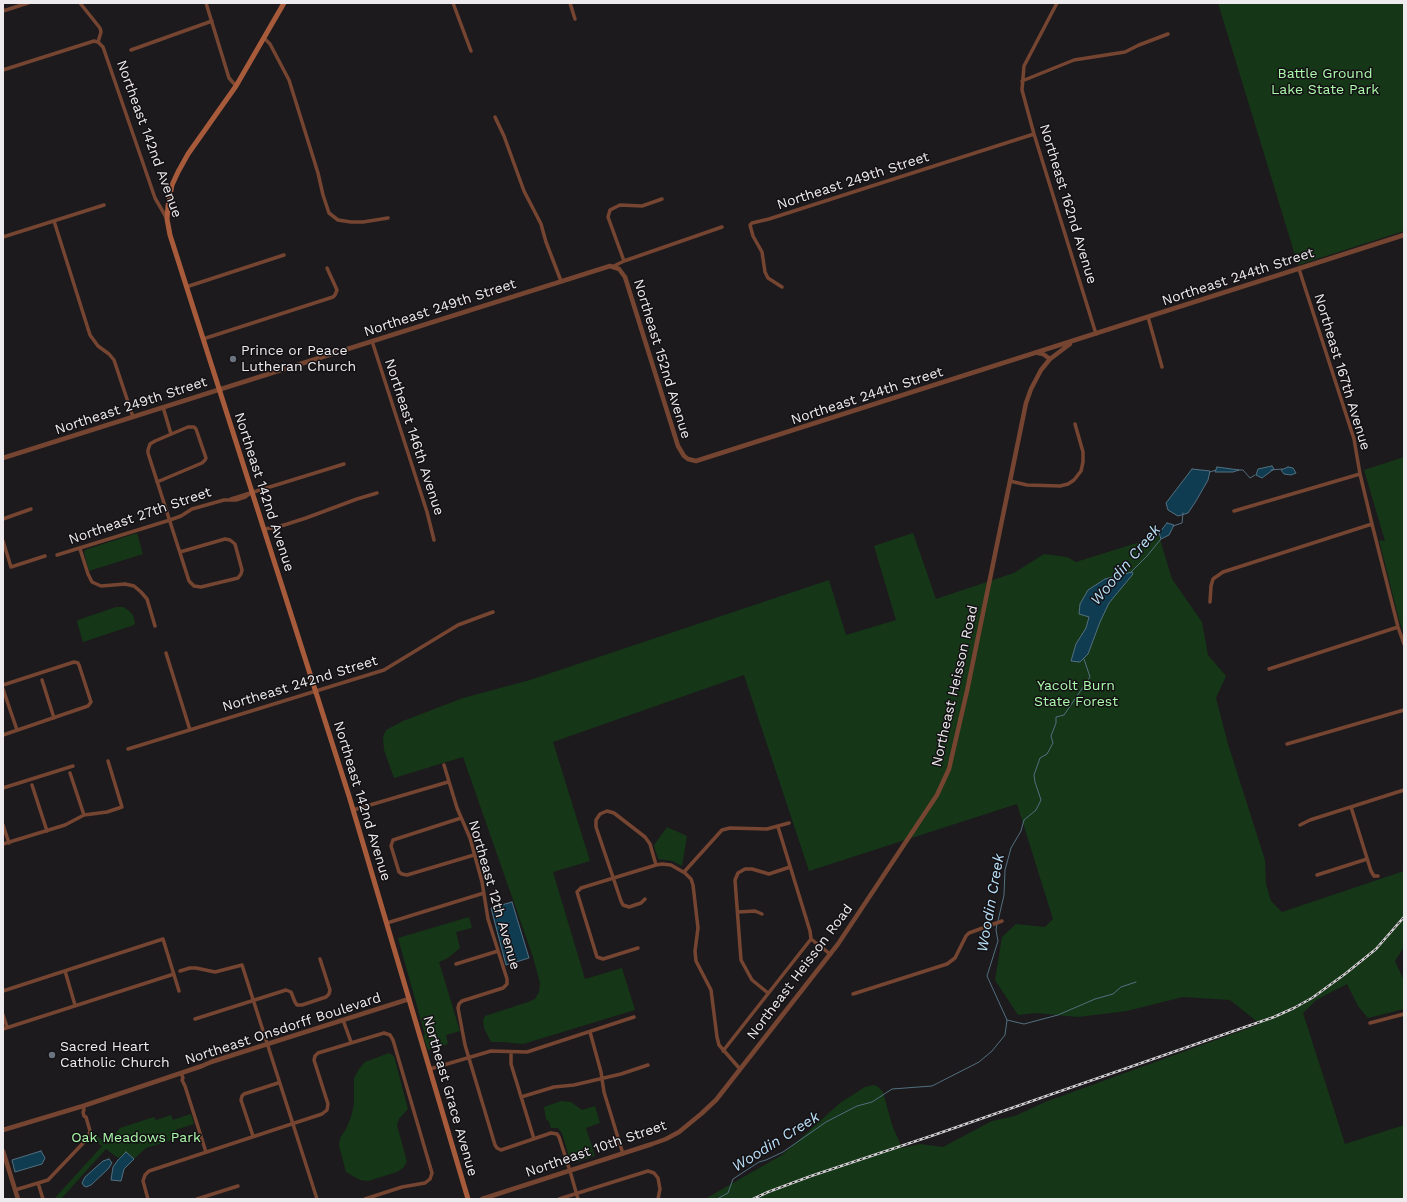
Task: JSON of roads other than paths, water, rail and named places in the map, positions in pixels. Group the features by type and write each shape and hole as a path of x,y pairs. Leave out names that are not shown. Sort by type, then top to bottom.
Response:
{"main road":[{"path":"167,219 172,185 181,164 236,86 284,3"},
{"name":"Northeast 142nd Avenue","path":"167,219 172,244 316,691 409,999"},
{"name":"Northeast Grace Avenue","path":"409,999 468,1199"}],"street":[{"path":"3,11 28,3"},
{"name":"Northeast 142nd Avenue","path":"80,3 100,28 101,32 98,42 103,47 155,198 167,219"},
{"path":"206,3 229,78 236,86"},
{"path":"453,3 471,51"},
{"path":"570,3 575,19"},
{"path":"1057,3 1024,66 1022,80 1074,60 1125,52 1168,34"},
{"path":"131,50 212,21"},
{"path":"264,38 270,44 289,80 329,213 338,220 351,222 363,222 388,218"},
{"path":"3,70 94,41 98,42"},
{"name":"Northeast 162nd Avenue","path":"1022,80 1022,90 1034,134 1096,334"},
{"path":"495,117 504,136 524,191 541,224 546,242 561,281"},
{"name":"Northeast 249th Street","path":"782,288 768,278 765,272 762,252 753,236 750,225 752,223 769,219 1034,134"},
{"path":"624,261 608,216 610,210 620,205 642,206 662,199"},
{"path":"3,237 104,204"},
{"path":"54,221 90,335 98,346 109,354 114,360 133,417"},
{"name":"Northeast 249th Street","path":"3,458 598,269 614,266 624,261 722,227"},
{"name":"Northeast 244th Street","path":"688,459 696,461 703,459 1404,235"},
{"path":"186,287 284,255"},
{"name":"Northeast 152nd Avenue","path":"614,266 626,277 680,452 688,459"},
{"path":"203,339 333,297 337,290 327,268"},
{"name":"Northeast 167th Avenue","path":"1299,269 1354,439 1360,474 1372,524 1398,627 1404,644"},
{"path":"1148,317 1162,367"},
{"name":"Northeast Heisson Road","path":"740,1069 830,954 938,795 949,769 1030,389 1036,377 1050,359 1065,347 1079,340"},
{"name":"Northeast 146th Avenue","path":"372,341 427,512 434,540"},
{"path":"1036,353 1043,354 1050,359"},
{"path":"163,407 171,434"},
{"path":"1010,481 1027,485 1060,486 1068,484 1074,480 1081,471 1083,462 1083,452 1075,424"},
{"path":"157,482 205,460 206,458 196,429 192,426 152,442 148,452 157,482 189,581 194,586 202,587 238,578 241,574 242,570 235,544 232,541 225,540 180,552"},
{"name":"Northeast 27th Street","path":"57,555 170,520 181,516 192,509 344,464"},
{"path":"1234,510 1360,474"},
{"path":"264,529 278,527 377,493"},
{"path":"3,519 31,510"},
{"path":"1210,602 1213,579 1223,572 1372,524"},
{"path":"3,543 11,566 45,556"},
{"path":"80,549 92,582 101,586 125,584 138,589 147,599 155,626"},
{"name":"Northeast 242nd Street","path":"128,749 384,670 458,625 492,612"},
{"path":"1269,668 1398,627"},
{"path":"166,653 190,730"},
{"path":"3,685 71,663 78,663 91,702 88,706 3,735"},
{"path":"42,680 54,718"},
{"path":"3,689 17,730"},
{"path":"1287,744 1404,710"},
{"path":"3,844 65,825 84,815 107,812 122,807 108,762"},
{"name":"Northeast 12th Avenue","path":"444,765 456,808 470,838 484,893 488,919 507,979 506,985 502,988 462,1001 459,1004 458,1008 464,1041 469,1058"},
{"path":"3,788 73,766"},
{"path":"70,773 84,815"},
{"path":"353,810 448,782"},
{"path":"32,785 47,831"},
{"path":"1300,825 1310,820 1404,790"},
{"path":"1351,807 1371,872 1374,876 1378,876"},
{"path":"645,899 641,903 632,907 623,905 596,826 598,817 605,812 614,812 645,837 650,844 656,865"},
{"path":"461,818 396,838 392,842 391,846 399,872 407,875 474,854"},
{"path":"684,872 722,830 730,828 767,829 789,823"},
{"path":"3,825 9,843"},
{"path":"723,1050 811,940 810,931 778,827"},
{"path":"1317,875 1367,859"},
{"path":"638,948 603,959 596,956 577,893 581,888 656,865 668,864 684,872 691,879 695,890 698,928 695,951 696,962 711,990 717,1041 740,1069"},
{"path":"768,993 752,980 741,960 736,878 742,870 747,868 769,874 790,867"},
{"path":"386,923 484,893"},
{"path":"738,912 755,911 762,914"},
{"path":"853,994 947,964 955,958 966,936 970,933 1002,921"},
{"path":"3,991 163,939 179,991"},
{"path":"811,940 830,954"},
{"path":"456,964 498,951"},
{"path":"195,1019 286,990 290,991 298,1005 326,997 330,990 320,959"},
{"path":"180,971 190,968 214,972 242,966 278,1083 317,1199"},
{"path":"64,971 75,1005"},
{"path":"3,1014 5,1028 174,974"},
{"name":"Northeast Onsdorff Boulevard","path":"3,1130 83,1108 182,1075 266,1044 409,999"},
{"path":"1370,1023 1404,1014"},
{"path":"430,1069 491,1051 499,1050 527,1052 634,1017"},
{"path":"344,1020 351,1042"},
{"path":"590,1032 597,1053 604,1092 623,1154"},
{"path":"148,1199 143,1183 144,1177 148,1172 320,1115 327,1110 327,1101 314,1060 315,1056 318,1053 382,1033 388,1034 393,1040 432,1171 431,1177 425,1183 402,1187 365,1199"},
{"path":"511,1052 510,1062 534,1139"},
{"path":"469,1058 495,1145 498,1149 503,1149 551,1133 557,1134 570,1170 578,1199"},
{"path":"521,1097 554,1087 571,1086 621,1074 648,1065"},
{"name":"Northeast 10th Street","path":"482,1199 666,1139 678,1132 716,1100 740,1069"},
{"path":"182,1075 185,1079 185,1086 206,1152"},
{"path":"253,1136 241,1100 242,1096 244,1094 278,1083"},
{"path":"15,1190 48,1180 88,1138 90,1131 86,1117 88,1116 83,1108"},
{"path":"3,1151 18,1199"},
{"path":"559,1199 645,1171 651,1171 656,1175 659,1184 660,1192 658,1199"},
{"path":"38,1183 43,1199"},
{"path":"197,1199 238,1186"},
{"path":"383,1193 385,1199"}],"water":[{"path":"1272,466 1274,469 1262,478 1256,475 1258,469"},
{"path":"1217,467 1239,470 1233,472 1215,472"},
{"path":"1288,467 1293,468 1296,473 1291,475 1284,474 1281,470"},
{"path":"1192,469 1210,471 1208,480 1188,513 1178,516 1168,510 1166,503"},
{"path":"1167,523 1174,525 1169,535 1161,539 1159,533"},
{"path":"1132,572 1133,574 1109,603 1088,654 1080,662 1071,661 1076,644 1086,628 1089,617 1079,614 1080,604 1088,590 1105,579"},
{"path":"512,902 529,958 506,965 491,908"},
{"path":"41,1151 45,1158 42,1164 15,1172 12,1160"},
{"path":"126,1152 134,1159 124,1169 121,1181 111,1180 113,1167"},
{"path":"109,1159 112,1163 108,1169 91,1185 86,1187 84,1186 82,1183 85,1177 103,1161"}],"waterway":[{"name":"Woodin Creek","path":"1271,470 1282,469"},
{"name":"Woodin Creek","path":"1210,472 1216,470"},
{"name":"Woodin Creek","path":"1238,470 1243,470 1250,478 1255,475"},
{"name":"Woodin Creek","path":"1173,526 1182,523 1183,513"},
{"name":"Woodin Creek","path":"1131,572 1161,539"},
{"name":"Woodin Creek","path":"998,921 1004,895 1005,870 1011,848 1021,831 1024,820 1036,810 1041,800 1034,775 1040,758 1047,754 1053,743 1051,736 1056,723 1056,717 1064,715 1090,677 1084,659"},
{"name":"Woodin Creek","path":"717,1199 728,1193 733,1179 759,1162 783,1152 826,1122 857,1106 872,1102 892,1089 932,1086 979,1062 992,1051 1005,1035 1007,1020 987,976 998,941 996,930 997,924"},
{"path":"1007,1020 1024,1024 1058,1015 1095,999 1113,994 1121,987 1136,982"}],"railway":[{"path":"753,1199 811,1176 1274,1017 1312,998 1345,974 1376,949 1404,917"}],"place":[{"name":"Prince or Peace Lutheran Church","path":"233,359"},
{"name":"Sacred Heart Catholic Church","path":"52,1055"}],"park label":[{"name":"Battle Ground Lake State Park","path":"1325,82"},
{"name":"Yacolt Burn State Forest","path":"1076,694"},
{"name":"Oak Meadows Park","path":"136,1138"}]}
